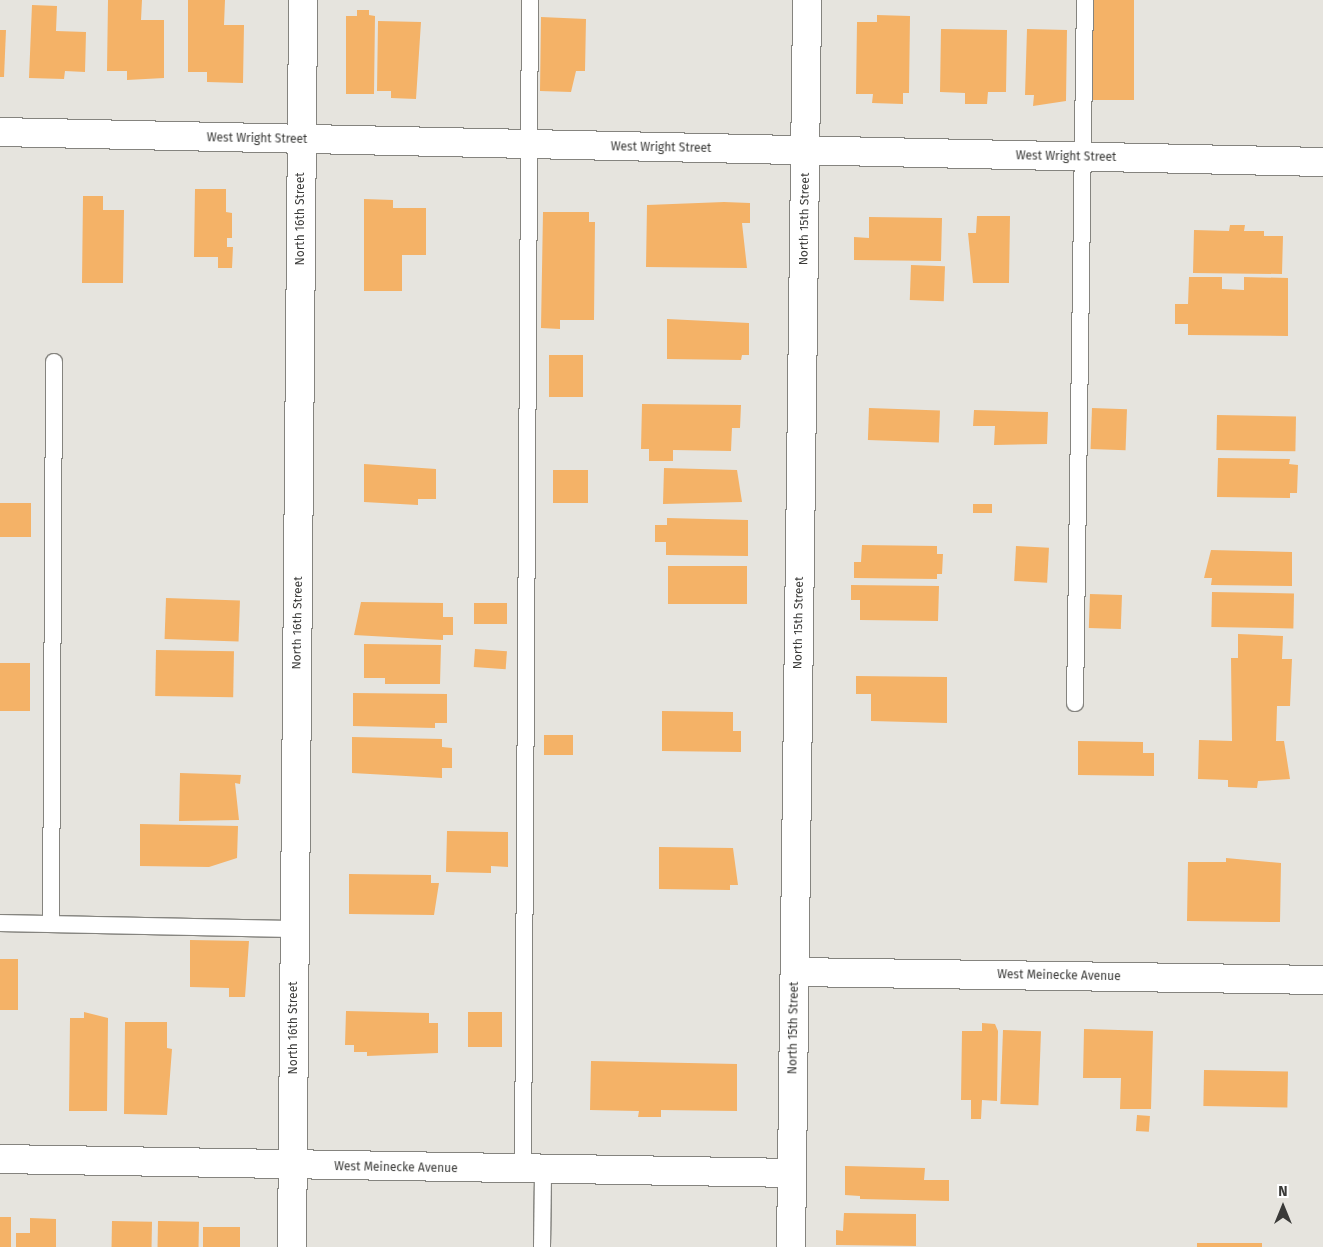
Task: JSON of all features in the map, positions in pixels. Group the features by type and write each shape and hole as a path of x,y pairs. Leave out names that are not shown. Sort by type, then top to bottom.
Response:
{"street":[{"name":"North 16th Street","path":"292,1247 303,0"},
{"name":"North 15th Street","path":"791,1247 808,0"},
{"name":"West Wright Street","path":"0,132 529,146 806,150 1083,158 1323,162"},
{"name":"West Meinecke Avenue","path":"795,972 1323,980"},
{"name":"West Meinecke Avenue","path":"0,1160 791,1173"}],"lane":[{"path":"530,0 533,1170 542,1247"},
{"path":"1075,703 1085,0"},
{"path":"52,923 54,362"},
{"path":"0,923 295,928"}],"building":[{"path":"108,0 142,0 141,20 164,20 164,78 127,80 127,71 107,71"},
{"path":"188,0 225,0 224,25 244,25 243,83 207,82 207,72 188,72"},
{"path":"1087,0 1134,0 1134,100 1087,100"},
{"path":"32,5 57,6 56,31 86,32 85,72 65,71 64,79 29,78"},
{"path":"357,10 369,10 369,15 375,16 374,94 346,94 346,16 357,16"},
{"path":"877,15 910,16 909,93 903,93 903,104 872,103 873,94 856,94 857,22 877,22"},
{"path":"541,17 586,19 585,71 576,71 571,92 540,91"},
{"path":"378,21 421,22 416,99 391,98 391,91 377,91"},
{"path":"941,29 1007,30 1006,92 988,92 987,104 965,104 965,93 940,92"},
{"path":"1027,29 1067,30 1066,101 1033,106 1034,95 1025,95"},
{"path":"0,30 6,30 4,77 0,77"},
{"path":"195,189 226,189 226,212 232,213 232,238 227,238 227,247 233,247 232,268 218,268 218,257 194,257"},
{"path":"83,196 103,196 103,210 124,210 123,283 82,283"},
{"path":"364,199 393,200 393,208 426,208 426,255 402,255 402,291 364,291"},
{"path":"724,202 750,203 750,223 742,223 747,268 646,267 647,205"},
{"path":"543,212 589,212 589,222 595,222 594,320 560,320 560,329 541,328"},
{"path":"977,216 1010,216 1009,283 973,283 968,233 976,233"},
{"path":"869,217 942,218 941,261 854,260 854,237 869,238"},
{"path":"1230,225 1245,225 1244,231 1264,231 1264,236 1283,236 1282,274 1193,273 1194,230 1229,231"},
{"path":"911,265 945,266 944,301 910,300"},
{"path":"1189,277 1222,277 1222,289 1244,290 1244,277 1288,278 1288,336 1188,335 1188,324 1175,324 1175,304 1188,304"},
{"path":"667,319 749,323 749,355 742,355 741,360 667,359"},
{"path":"549,355 583,355 583,397 549,397"},
{"path":"642,404 741,405 740,428 732,428 731,451 673,450 673,461 649,461 649,449 641,449"},
{"path":"869,408 940,410 939,442 868,440"},
{"path":"1092,408 1127,409 1126,450 1091,449"},
{"path":"974,410 1048,412 1047,444 994,445 995,426 973,426"},
{"path":"1217,415 1296,416 1295,451 1216,450"},
{"path":"1218,458 1290,459 1289,464 1298,465 1297,493 1290,493 1290,498 1217,497"},
{"path":"364,464 436,469 436,499 418,499 418,505 364,502"},
{"path":"664,468 737,470 742,502 663,504"},
{"path":"553,470 588,470 588,503 553,503"},
{"path":"0,503 31,503 31,537 0,537"},
{"path":"973,504 992,504 992,513 973,513"},
{"path":"667,518 748,520 748,556 666,555 666,542 655,542 655,525 667,525"},
{"path":"862,545 937,546 937,554 943,554 942,574 937,574 937,579 854,578 854,562 861,562"},
{"path":"1016,546 1049,548 1047,583 1014,581"},
{"path":"1211,550 1292,552 1292,586 1211,585 1212,578 1204,578"},
{"path":"668,566 747,566 747,604 668,604"},
{"path":"851,585 939,586 938,621 860,620 860,600 851,600"},
{"path":"1212,592 1294,593 1293,628 1211,627"},
{"path":"1090,594 1122,595 1121,629 1089,628"},
{"path":"166,598 240,601 239,642 165,639"},
{"path":"361,602 443,603 443,617 453,617 453,635 443,635 443,640 354,635"},
{"path":"474,603 507,603 507,624 474,624"},
{"path":"1238,634 1283,636 1282,659 1292,659 1290,706 1277,706 1276,741 1284,741 1290,779 1258,781 1257,788 1228,787 1228,780 1198,779 1199,740 1232,741 1231,658 1238,658"},
{"path":"364,644 441,645 440,684 385,684 385,678 364,678"},
{"path":"475,649 507,651 506,669 474,667"},
{"path":"156,650 234,651 233,697 155,696"},
{"path":"0,663 30,663 30,711 0,711"},
{"path":"856,676 947,677 947,723 871,721 871,694 856,694"},
{"path":"353,693 447,694 447,723 435,723 435,728 353,726"},
{"path":"662,711 733,712 733,731 741,731 741,752 662,751"},
{"path":"544,735 573,735 573,755 544,755"},
{"path":"352,737 442,739 442,747 452,748 452,768 442,768 442,778 352,773"},
{"path":"1078,741 1143,742 1143,753 1154,753 1154,776 1078,775"},
{"path":"180,773 241,775 240,784 235,783 239,820 179,821"},
{"path":"140,824 238,826 237,858 209,867 140,866"},
{"path":"447,831 508,832 508,867 491,866 491,873 446,872"},
{"path":"659,847 733,848 738,885 730,885 730,890 659,889"},
{"path":"1226,858 1281,863 1280,922 1187,921 1188,862 1226,862"},
{"path":"349,874 431,875 431,883 439,883 434,915 349,914"},
{"path":"190,940 249,941 245,997 229,997 229,988 190,987"},
{"path":"0,959 18,959 18,1010 0,1010"},
{"path":"346,1011 429,1013 429,1023 438,1023 438,1053 367,1056 367,1052 354,1052 354,1045 345,1045"},
{"path":"84,1012 108,1018 107,1111 69,1111 70,1018 84,1018"},
{"path":"468,1012 502,1012 502,1047 468,1047"},
{"path":"125,1022 167,1022 167,1048 172,1049 167,1115 124,1114"},
{"path":"982,1023 995,1024 998,1031 997,1101 982,1100 981,1119 971,1119 971,1100 961,1100 962,1031 982,1031"},
{"path":"1084,1029 1153,1031 1151,1109 1120,1109 1121,1078 1083,1078"},
{"path":"1003,1030 1041,1031 1038,1105 1000,1104"},
{"path":"591,1061 737,1064 737,1111 661,1110 661,1117 638,1117 639,1111 590,1110"},
{"path":"1204,1070 1288,1071 1287,1107 1203,1106"},
{"path":"1137,1115 1150,1116 1149,1132 1136,1131"},
{"path":"845,1166 925,1168 924,1180 949,1180 949,1201 860,1199 860,1196 845,1195"},
{"path":"844,1213 916,1214 916,1246 836,1245 836,1230 843,1231"},
{"path":"0,1217 11,1217 11,1247 0,1247"},
{"path":"30,1218 56,1219 56,1247 16,1247 16,1233 30,1233"},
{"path":"112,1221 152,1222 152,1247 112,1247"},
{"path":"158,1221 199,1222 199,1247 158,1247"},
{"path":"203,1227 240,1227 240,1247 203,1247"},
{"path":"1197,1243 1262,1243 1262,1247 1197,1247"}]}
